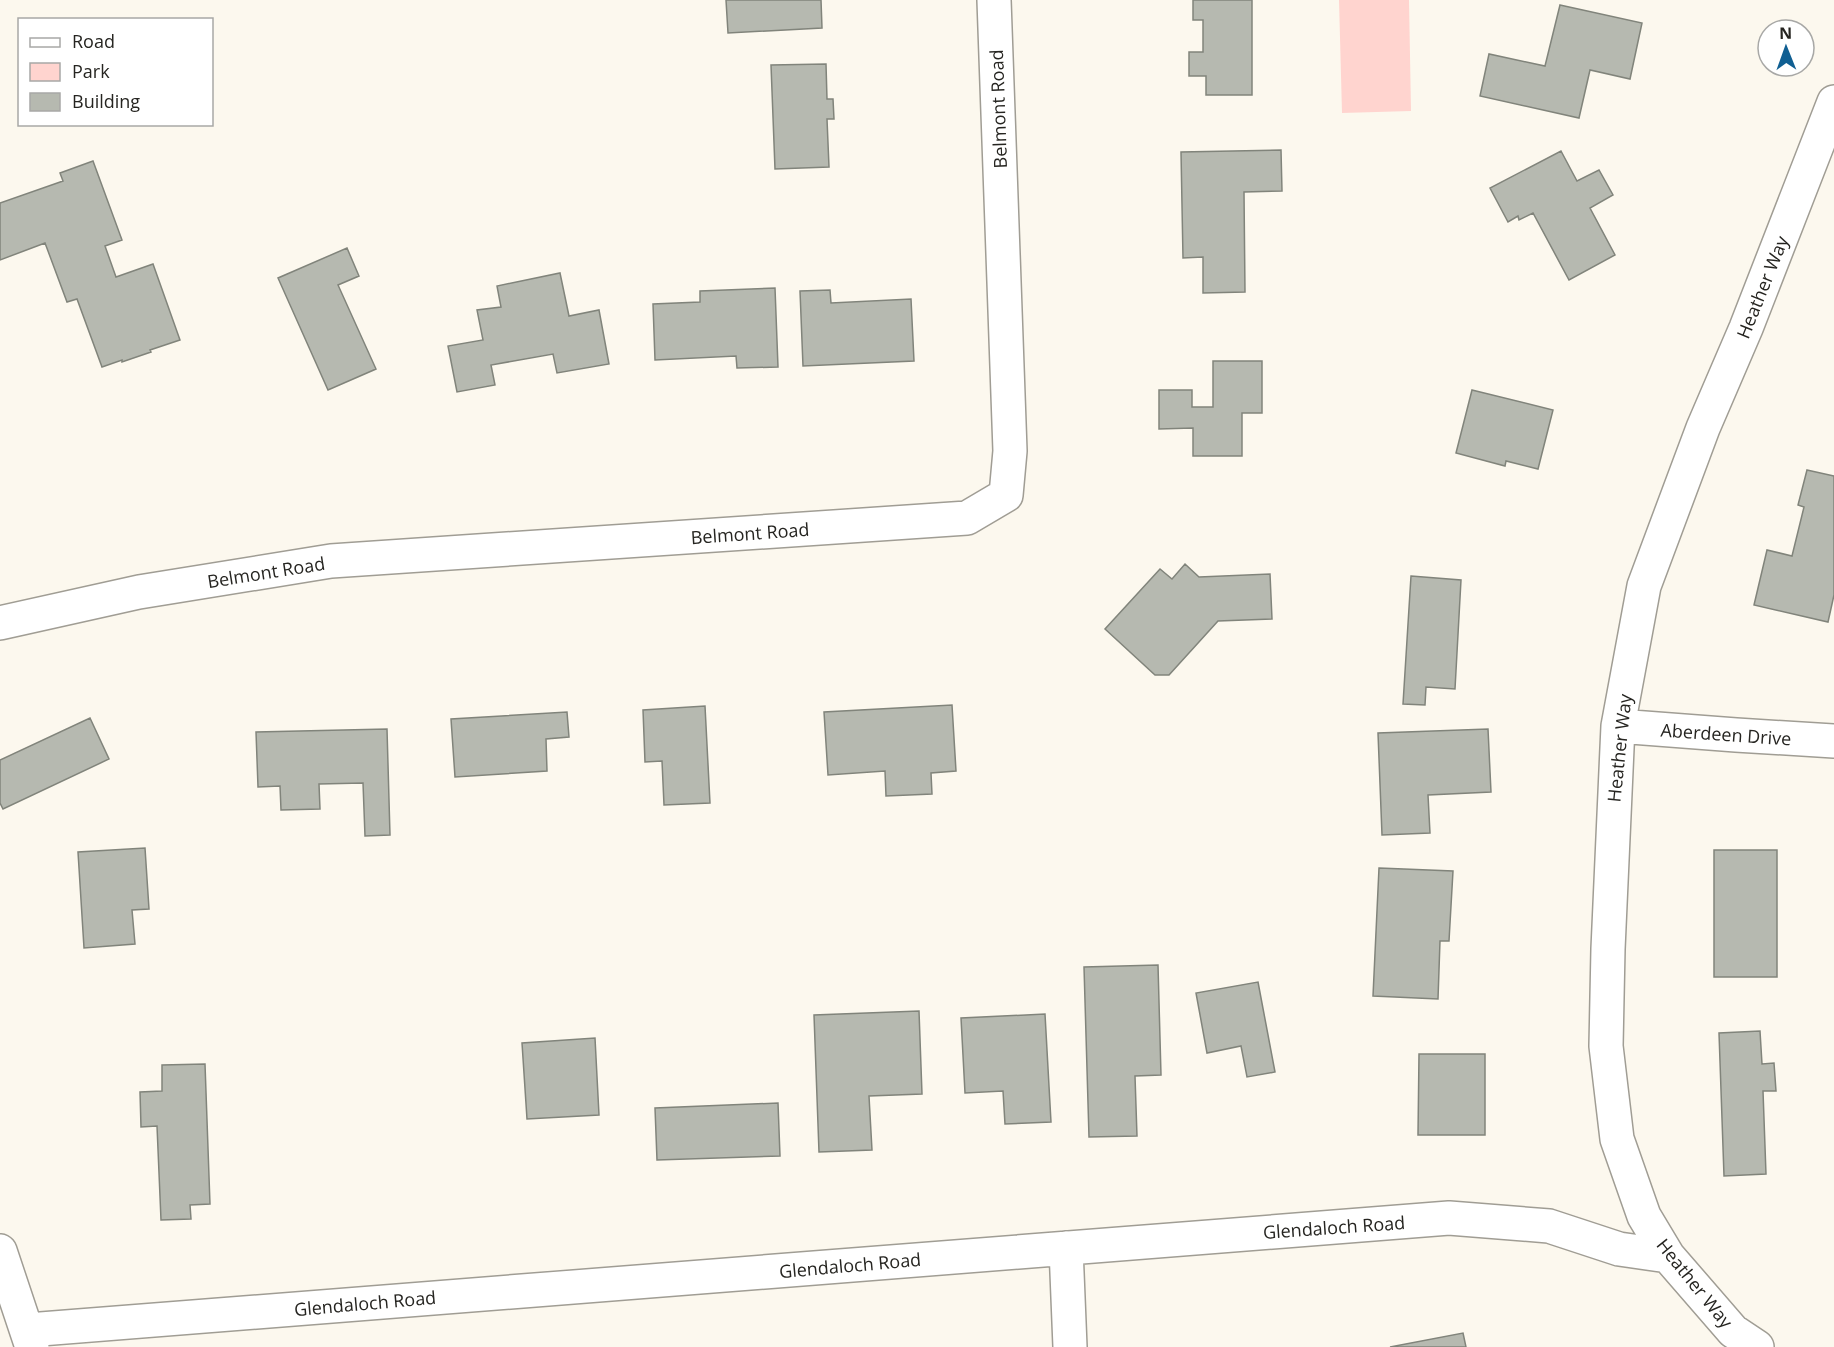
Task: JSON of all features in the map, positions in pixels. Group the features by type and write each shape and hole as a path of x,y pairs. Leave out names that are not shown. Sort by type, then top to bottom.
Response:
{"street":[{"name":"Belmont Road","path":"0,623 139,592 331,561 966,518 1006,495 1010,451 994,0"},
{"name":"Heather Way","path":"1757,1347 1733,1331 1668,1256 1644,1215 1617,1139 1606,1046 1612,830 1618,726 1644,586 1703,428 1746,328 1834,102"},
{"name":"Aberdeen Drive","path":"1618,726 1834,741"},
{"name":"Glendaloch Road","path":"30,1339 1066,1248 1449,1218 1549,1226 1619,1249 1668,1256"},
{"path":"1066,1248 1070,1347"},
{"path":"0,1251 30,1339"}],"green space":[{"path":"1339,0 1409,0 1411,111 1342,113"}],"building":[{"path":"726,0 821,0 822,28 728,33"},
{"path":"1193,0 1252,0 1252,95 1206,95 1206,76 1189,76 1189,52 1203,52 1203,20 1193,20"},
{"path":"1560,5 1642,23 1630,79 1590,70 1579,118 1480,96 1489,54 1545,66"},
{"path":"826,64 827,99 833,99 834,119 827,119 829,167 775,169 771,65"},
{"path":"1281,150 1282,191 1244,192 1245,292 1203,293 1203,257 1183,258 1181,152"},
{"path":"1561,151 1577,181 1599,170 1613,195 1590,208 1615,255 1569,280 1533,213 1519,220 1518,216 1508,222 1490,188"},
{"path":"93,161 122,240 105,246 116,277 153,264 180,340 150,350 151,352 102,367 77,299 67,302 45,243 0,260 0,203 63,181 60,173"},
{"path":"347,248 359,276 338,285 376,369 328,390 278,278"},
{"path":"560,273 569,316 599,310 609,364 557,373 553,354 491,365 495,385 457,392 448,346 483,340 477,310 501,307 497,286"},
{"path":"775,288 778,367 737,368 736,356 655,360 653,304 700,302 700,291"},
{"path":"830,290 831,303 911,299 914,361 803,366 800,291"},
{"path":"1213,361 1262,361 1262,413 1242,413 1242,456 1193,456 1193,428 1159,429 1159,390 1192,390 1192,407 1213,407"},
{"path":"1472,390 1553,410 1538,469 1506,461 1505,466 1456,453"},
{"path":"1807,470 1834,476 1834,595 1828,622 1754,605 1767,550 1792,556 1804,507 1798,505"},
{"path":"1185,564 1199,577 1270,574 1272,619 1218,621 1169,675 1155,675 1105,629 1160,569 1172,579"},
{"path":"1411,576 1461,580 1455,689 1426,687 1425,705 1403,704"},
{"path":"952,705 956,771 931,773 932,794 886,796 885,771 828,775 824,712"},
{"path":"705,706 710,803 664,805 662,761 645,762 643,710"},
{"path":"567,712 569,737 546,739 547,771 455,777 451,719"},
{"path":"90,718 109,759 3,809 0,803 0,760"},
{"path":"387,729 390,835 365,836 363,783 319,784 320,809 281,810 280,786 258,787 256,732"},
{"path":"1488,729 1491,792 1428,795 1430,833 1382,835 1378,733"},
{"path":"145,848 149,909 132,910 135,944 84,948 78,852"},
{"path":"1714,850 1777,850 1777,977 1714,977"},
{"path":"1379,868 1453,871 1449,941 1440,941 1438,999 1373,996"},
{"path":"1158,965 1161,1075 1135,1076 1137,1136 1089,1137 1084,967"},
{"path":"1258,982 1275,1072 1247,1077 1241,1046 1207,1053 1196,993"},
{"path":"919,1011 922,1094 869,1096 872,1150 819,1152 814,1015"},
{"path":"1045,1014 1051,1122 1005,1124 1003,1091 965,1093 961,1018"},
{"path":"1760,1031 1762,1064 1774,1063 1776,1091 1763,1091 1766,1174 1724,1176 1719,1033"},
{"path":"595,1038 599,1115 527,1119 522,1043"},
{"path":"1419,1054 1485,1054 1485,1135 1418,1135"},
{"path":"205,1064 210,1204 190,1205 191,1219 161,1220 157,1126 141,1127 140,1092 162,1091 162,1065"},
{"path":"778,1103 780,1156 657,1160 655,1108"},
{"path":"1463,1333 1466,1347 1390,1347"}]}
